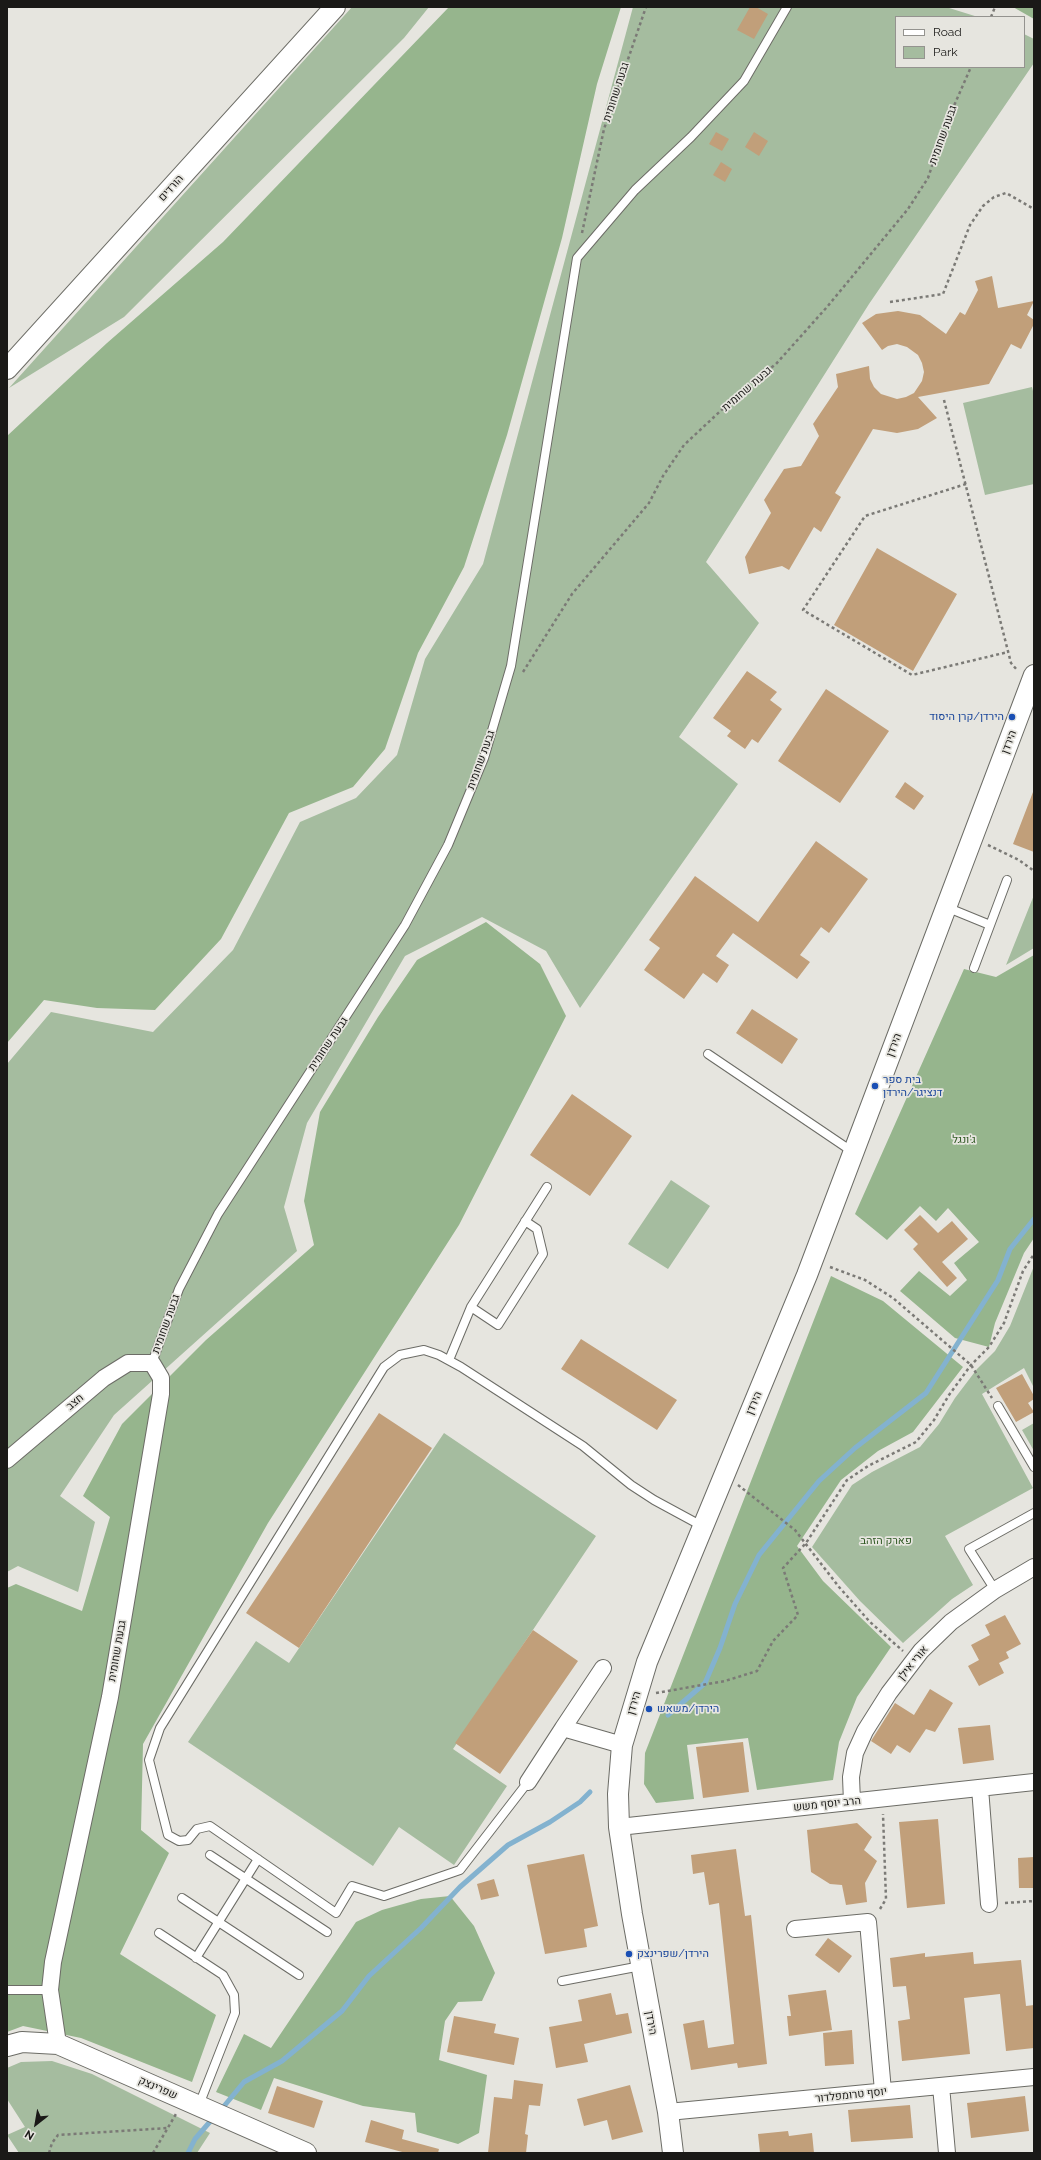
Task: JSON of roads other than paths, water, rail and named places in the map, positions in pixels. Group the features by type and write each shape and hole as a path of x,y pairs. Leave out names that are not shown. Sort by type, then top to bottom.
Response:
{"street":[{"name":"הורדים","path":"7,369 335,7"},
{"name":"הירדן","path":"673,2153 668,2112 641,1966 619,1827 618,1794 622,1745 635,1697 702,1526 812,1260 1032,680"},
{"name":"חצב","path":"7,1460 104,1378 128,1363 152,1363"},
{"name":"גבעת שחומית","path":"58,2044 50,1990 53,1962 108,1705 161,1394 161,1378 152,1363"},
{"name":"אורי אילן","path":"852,1802 851,1777 858,1747 865,1731 889,1693 914,1660 951,1622 995,1590 1034,1567"},
{"path":"528,1782 603,1668"},
{"path":"563,1728 622,1745"},
{"name":"הרב יוסף משש","path":"619,1827 1034,1782"},
{"path":"980,1788 990,1904"},
{"path":"795,1929 868,1922 883,2091"},
{"name":"שפרינצק","path":"7,2046 22,2042 58,2044 306,2153"},
{"name":"יוסף טרומפלדור","path":"668,2112 1034,2077"},
{"path":"941,2086 947,2153"}],"lane":[{"name":"גבעת שחומית","path":"152,1363 179,1288 218,1214 405,925 448,845 484,758 510,666 577,258 635,190 691,137 744,81 787,7"},
{"path":"974,968 1007,880"},
{"path":"946,907 990,925"},
{"path":"708,1054 854,1152"},
{"path":"449,1360 471,1307 547,1187"},
{"path":"471,1307 498,1325 527,1280 543,1254 537,1229 525,1221"},
{"path":"528,1782 460,1870 384,1896 352,1886 336,1913 210,1826 197,1829 188,1840 179,1841 168,1835 149,1760 151,1750 160,1728 384,1367 400,1355 424,1350 449,1360 584,1446 631,1485 654,1500 702,1526"},
{"path":"998,1406 1034,1467"},
{"path":"995,1590 969,1549 1034,1513"},
{"path":"210,1855 327,1932"},
{"path":"196,1958 258,1859"},
{"path":"182,1898 299,1975"},
{"path":"159,1933 223,1975 234,1995 235,2013 192,2103"},
{"path":"562,1981 641,1966"},
{"path":"7,1990 50,1990"}],"waterway":[{"path":"668,1715 705,1683 720,1648 735,1604 759,1555 819,1481 855,1448 926,1393 998,1280 1010,1249 1034,1219"},
{"path":"220,2111 244,2082 282,2061 342,2011 369,1976 421,1928 460,1887 508,1845 550,1822 580,1802 590,1792"},
{"path":"188,2153 195,2139 214,2117"}],"place":[{"name":"הירדן/קרן היסוד","path":"1012,717"},
{"name":"בית ספר דנציגר/הירדן","path":"875,1086"},
{"name":"הירדן/משאש","path":"649,1709"},
{"name":"הירדן/שפרינצק","path":"629,1954"}],"park label":[{"name":"ג'ונגל","path":"964,1140"},
{"name":"פארק הזהב","path":"886,1541"}]}
